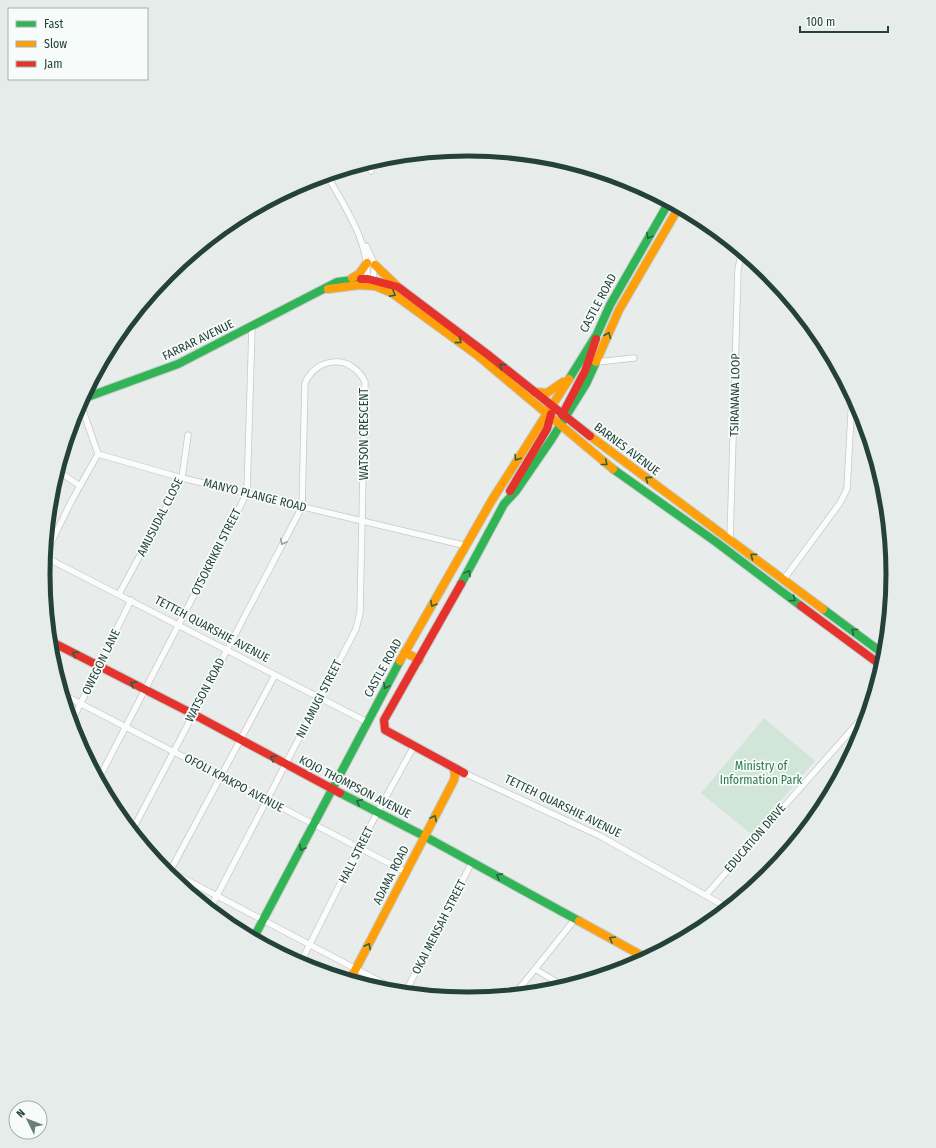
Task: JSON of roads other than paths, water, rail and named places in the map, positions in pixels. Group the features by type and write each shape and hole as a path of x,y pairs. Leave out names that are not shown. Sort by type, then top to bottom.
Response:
{"main road":[{"name":"CASTLE ROAD","path":"256,934 405,652 492,500 538,425 549,416 551,405 597,334 610,305 667,206"},
{"name":"CASTLE ROAD","path":"385,730 384,720 453,600 504,504 516,491 560,426 563,416 579,395 597,362 619,310 676,212"},
{"path":"350,279 371,264 398,287"},
{"name":"BARNES AVENUE","path":"350,279 398,287 487,354 563,416 879,650"},
{"name":"FARRAR AVENUE","path":"89,397 178,364 337,282 350,279"},
{"name":"BARNES AVENUE","path":"370,282 392,293 416,309 477,355 530,401 636,488 716,542 877,662"},
{"name":"FARRAR AVENUE","path":"320,291 370,282"},
{"path":"504,504 549,416 563,416 585,371 596,341 597,334"},
{"path":"533,391 541,394 550,392 569,376"},
{"path":"579,395 576,416 585,432"},
{"path":"530,401 538,413 538,425"},
{"path":"551,440 564,436 575,438"},
{"name":"KOJO THOMPSON AVENUE","path":"56,644 424,836 576,918 640,955"},
{"path":"405,652 418,660"},
{"name":"TETTEH QUARSHIE AVENUE","path":"385,730 464,773"},
{"path":"453,767 455,774 454,780"},
{"name":"ADAMA ROAD","path":"352,976 454,780 464,773"}],"street":[{"path":"330,180 362,241 371,264 370,282"},
{"name":"TSIRANANA LOOP","path":"730,540 738,269 741,257"},
{"name":"OTSOKRIKRI STREET","path":"101,774 247,493 252,327"},
{"path":"597,362 634,358"},
{"name":"WATSON CRESCENT","path":"302,507 304,383 309,372 322,365 340,361 348,364 358,372 365,382 363,520"},
{"path":"784,579 840,503 847,489 851,408"},
{"path":"51,543 98,454 83,411"},
{"name":"AMUSUDAL CLOSE","path":"119,594 182,478 188,435"},
{"name":"MANYO PLANGE ROAD","path":"98,454 182,478 467,546"},
{"path":"62,473 80,486"},
{"name":"WATSON ROAD","path":"135,826 192,714 302,507"},
{"name":"NII AMUGI STREET","path":"212,905 356,628 360,613 363,520"},
{"name":"TETTEH QUARSHIE AVENUE","path":"51,559 367,722"},
{"name":"OWEGON LANE","path":"75,715 100,667 131,600"},
{"path":"171,868 274,675"},
{"name":"OFOLI KPAKPO AVENUE","path":"69,697 406,872"},
{"name":"EDUCATION DRIVE","path":"706,895 859,722"},
{"name":"HALL STREET","path":"303,958 358,848 414,746"},
{"name":"TETTEH QUARSHIE AVENUE","path":"464,773 600,836 723,905"},
{"name":"OKAI MENSAH STREET","path":"408,987 472,862"},
{"path":"183,880 217,896 262,921 385,984"},
{"path":"520,988 576,918"},
{"path":"535,969 557,982"}],"park label":[{"name":"Ministry of Information Park","path":"761,773"}]}
